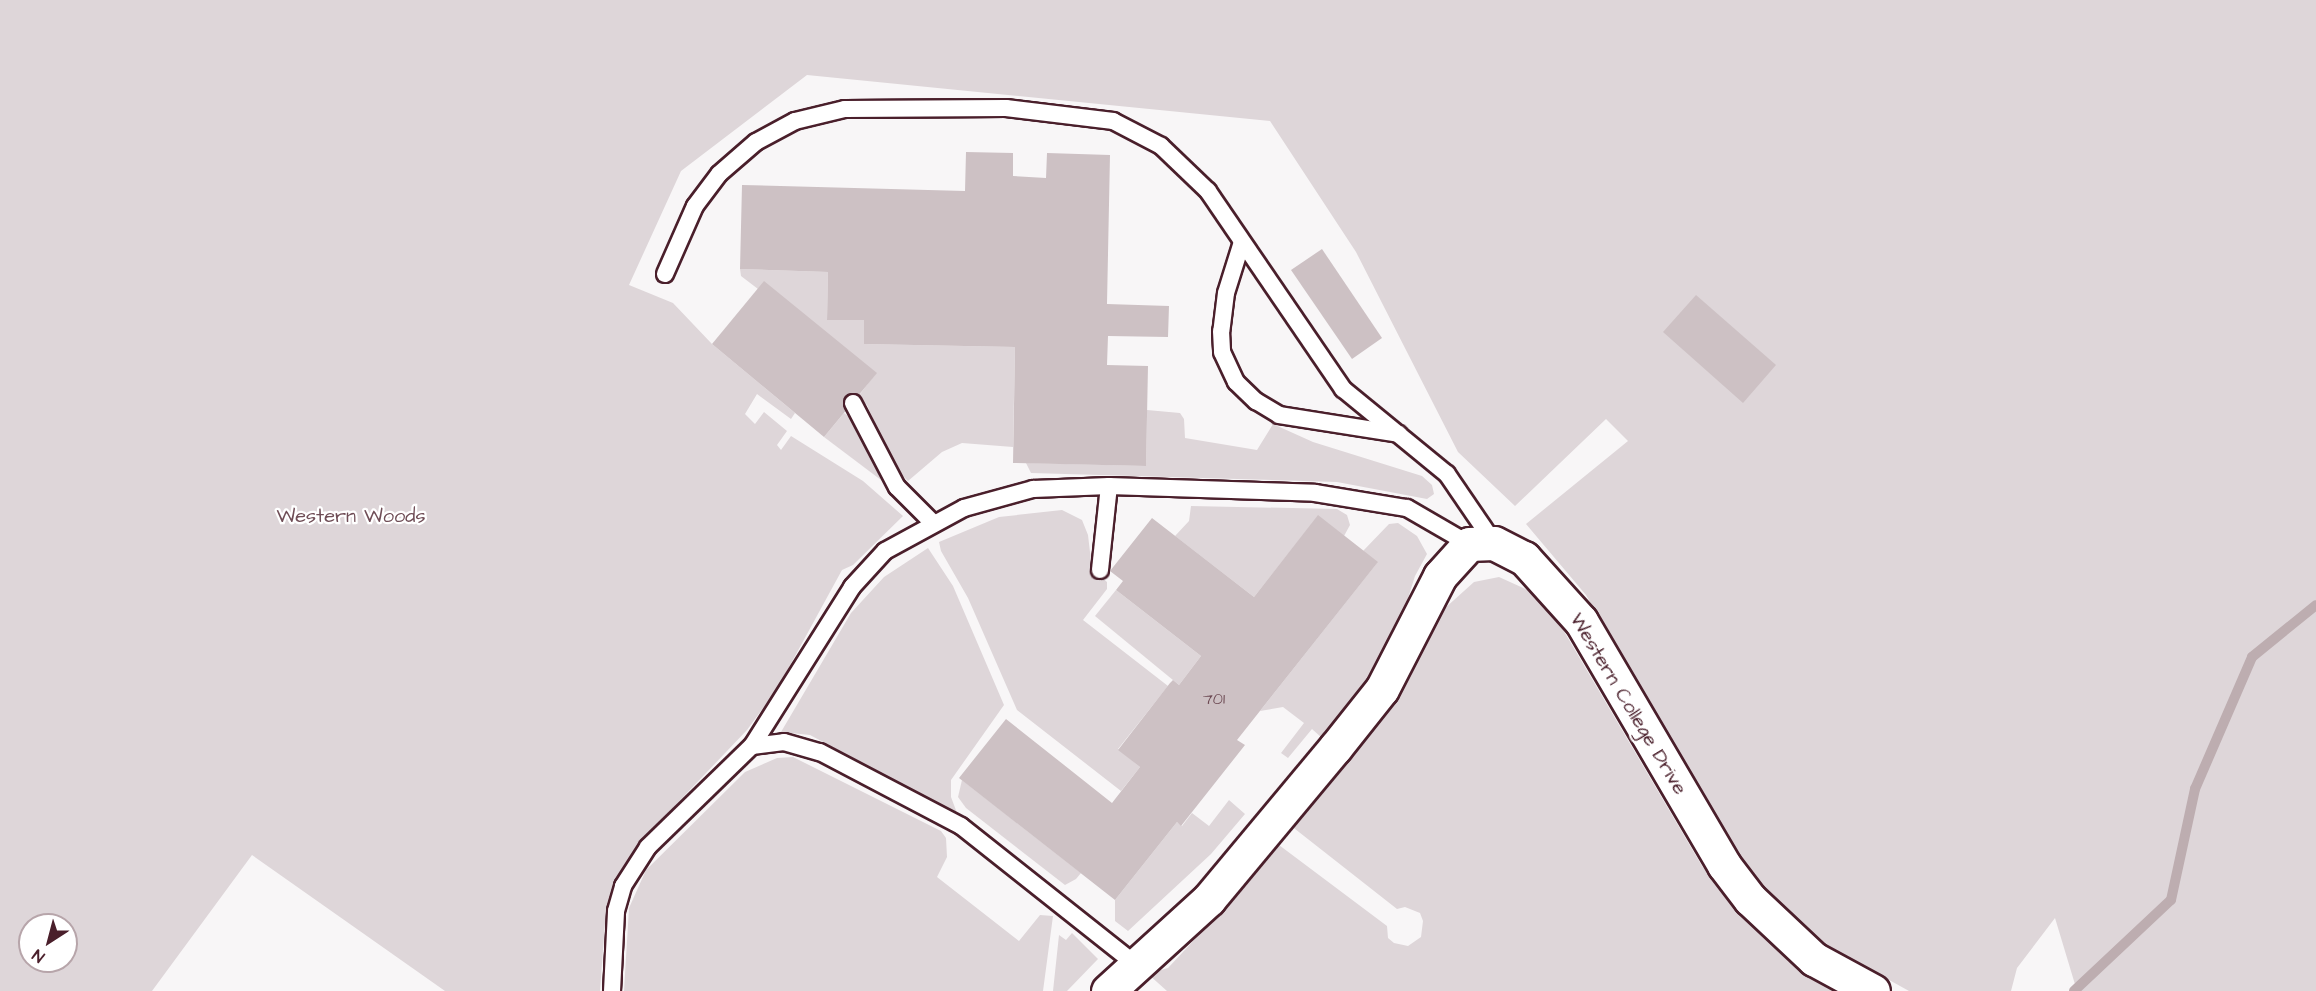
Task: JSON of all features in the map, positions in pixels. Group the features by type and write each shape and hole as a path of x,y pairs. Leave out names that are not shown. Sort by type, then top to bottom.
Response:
{"street":[{"path":"1108,991 1134,963 1209,899 1382,689 1440,576 1482,543"},
{"name":"Western College Drive","path":"1482,543 1524,558 1581,621 1724,865 1750,899 1814,959 1873,991"}],"lane":[{"path":"665,274 695,206 718,174 756,142 795,121 845,109 1006,108 1113,121 1161,146 1208,191 1343,389 1447,474 1482,543"},
{"path":"1242,242 1226,293 1221,331 1222,352 1236,382 1256,401 1279,415 1400,435"},
{"path":"853,403 897,487 934,524"},
{"path":"612,991 616,911 623,886 636,863 648,847 752,746 852,587 885,551 964,508 1033,489 1109,486 1315,493 1407,508 1482,543"},
{"path":"1100,570 1109,486"},
{"path":"752,746 784,742 820,752 961,826 1134,963"}],"green space":[{"name":"Western Woods","path":"0,0 2316,0 2316,991 2077,991 2055,918 2017,968 2011,991 1909,991 1828,946 1782,908 1738,857 1586,595 1526,524 1628,441 1606,419 1515,506 1458,452 1356,252 1270,121 807,75 681,171 629,285 673,303 712,344 795,413 791,419 757,394 745,414 755,424 764,412 787,431 777,445 781,450 791,436 863,481 903,516 853,565 842,570 777,689 747,730 646,836 623,867 605,923 600,991 445,991 252,855 152,991 0,991"},
{"path":"740,269 828,272 827,319 864,320 864,344 1015,347 1013,447 962,443 942,452 908,481 894,467 867,405 857,398 876,373 741,276"},
{"path":"1147,410 1180,413 1184,419 1185,438 1257,450 1273,424 1313,442 1422,476 1432,485 1434,494 1427,499 1337,482 1031,473 1026,463 1146,466"},
{"path":"844,413 853,420 881,480 824,437"},
{"path":"1191,506 1337,509 1347,515 1350,525 1344,536 1318,516 1254,597 1175,536 1189,521"},
{"path":"1062,510 1082,520 1088,535 1092,569 1107,582 1107,589 1083,620 1168,686 1118,749 1140,767 1121,791 1017,710 968,598 941,551 939,542 999,517"},
{"path":"1398,523 1417,536 1427,554 1415,576 1403,614 1376,666 1322,738 1312,729 1288,758 1281,753 1304,723 1283,707 1260,711 1377,563 1363,551 1389,524"},
{"path":"928,548 953,586 1004,705 951,780 951,797 957,813 810,735 781,732 851,613 884,577"},
{"path":"1499,577 1534,593 1555,616 1702,866 1730,903 1788,961 1833,991 1167,991 1148,974 1168,968 1224,908 1275,842 1387,926 1388,938 1394,943 1408,946 1421,937 1423,921 1420,913 1405,907 1397,909 1290,825 1444,609 1474,582"},
{"path":"1116,590 1201,656 1179,685 1095,616"},
{"path":"793,757 941,831 946,838 947,857 937,877 1019,941 1040,915 1053,916 1043,991 624,991 629,908 646,870 745,772 777,758"},
{"path":"962,780 1081,873 1065,885 966,808 958,797"},
{"path":"1229,800 1245,814 1211,854 1128,931 1115,921 1115,900 1177,822 1182,826 1192,813 1209,826"},
{"path":"1072,933 1098,959 1067,991 1053,991 1059,935 1066,940"}],"building":[{"path":"966,152 1013,153 1013,176 1046,178 1047,153 1110,155 1107,304 1169,306 1168,337 1108,336 1107,365 1148,366 1146,466 1013,463 1015,347 864,344 864,320 827,320 828,272 740,269 742,185 965,191"},
{"path":"1322,249 1382,338 1352,359 1291,270"},
{"path":"764,281 877,373 824,437 712,344"},
{"path":"1696,295 1776,365 1743,403 1663,332"},
{"path":"1318,515 1378,562 1237,740 1245,745 1181,826 1177,822 1115,900 959,778 1006,719 1112,803 1140,767 1118,750 1170,683 1173,680 1179,685 1201,656 1116,590 1123,581 1110,571 1152,518 1254,597"}],"waterway":[{"path":"2074,991 2171,900 2195,789 2252,657 2316,605"}]}
